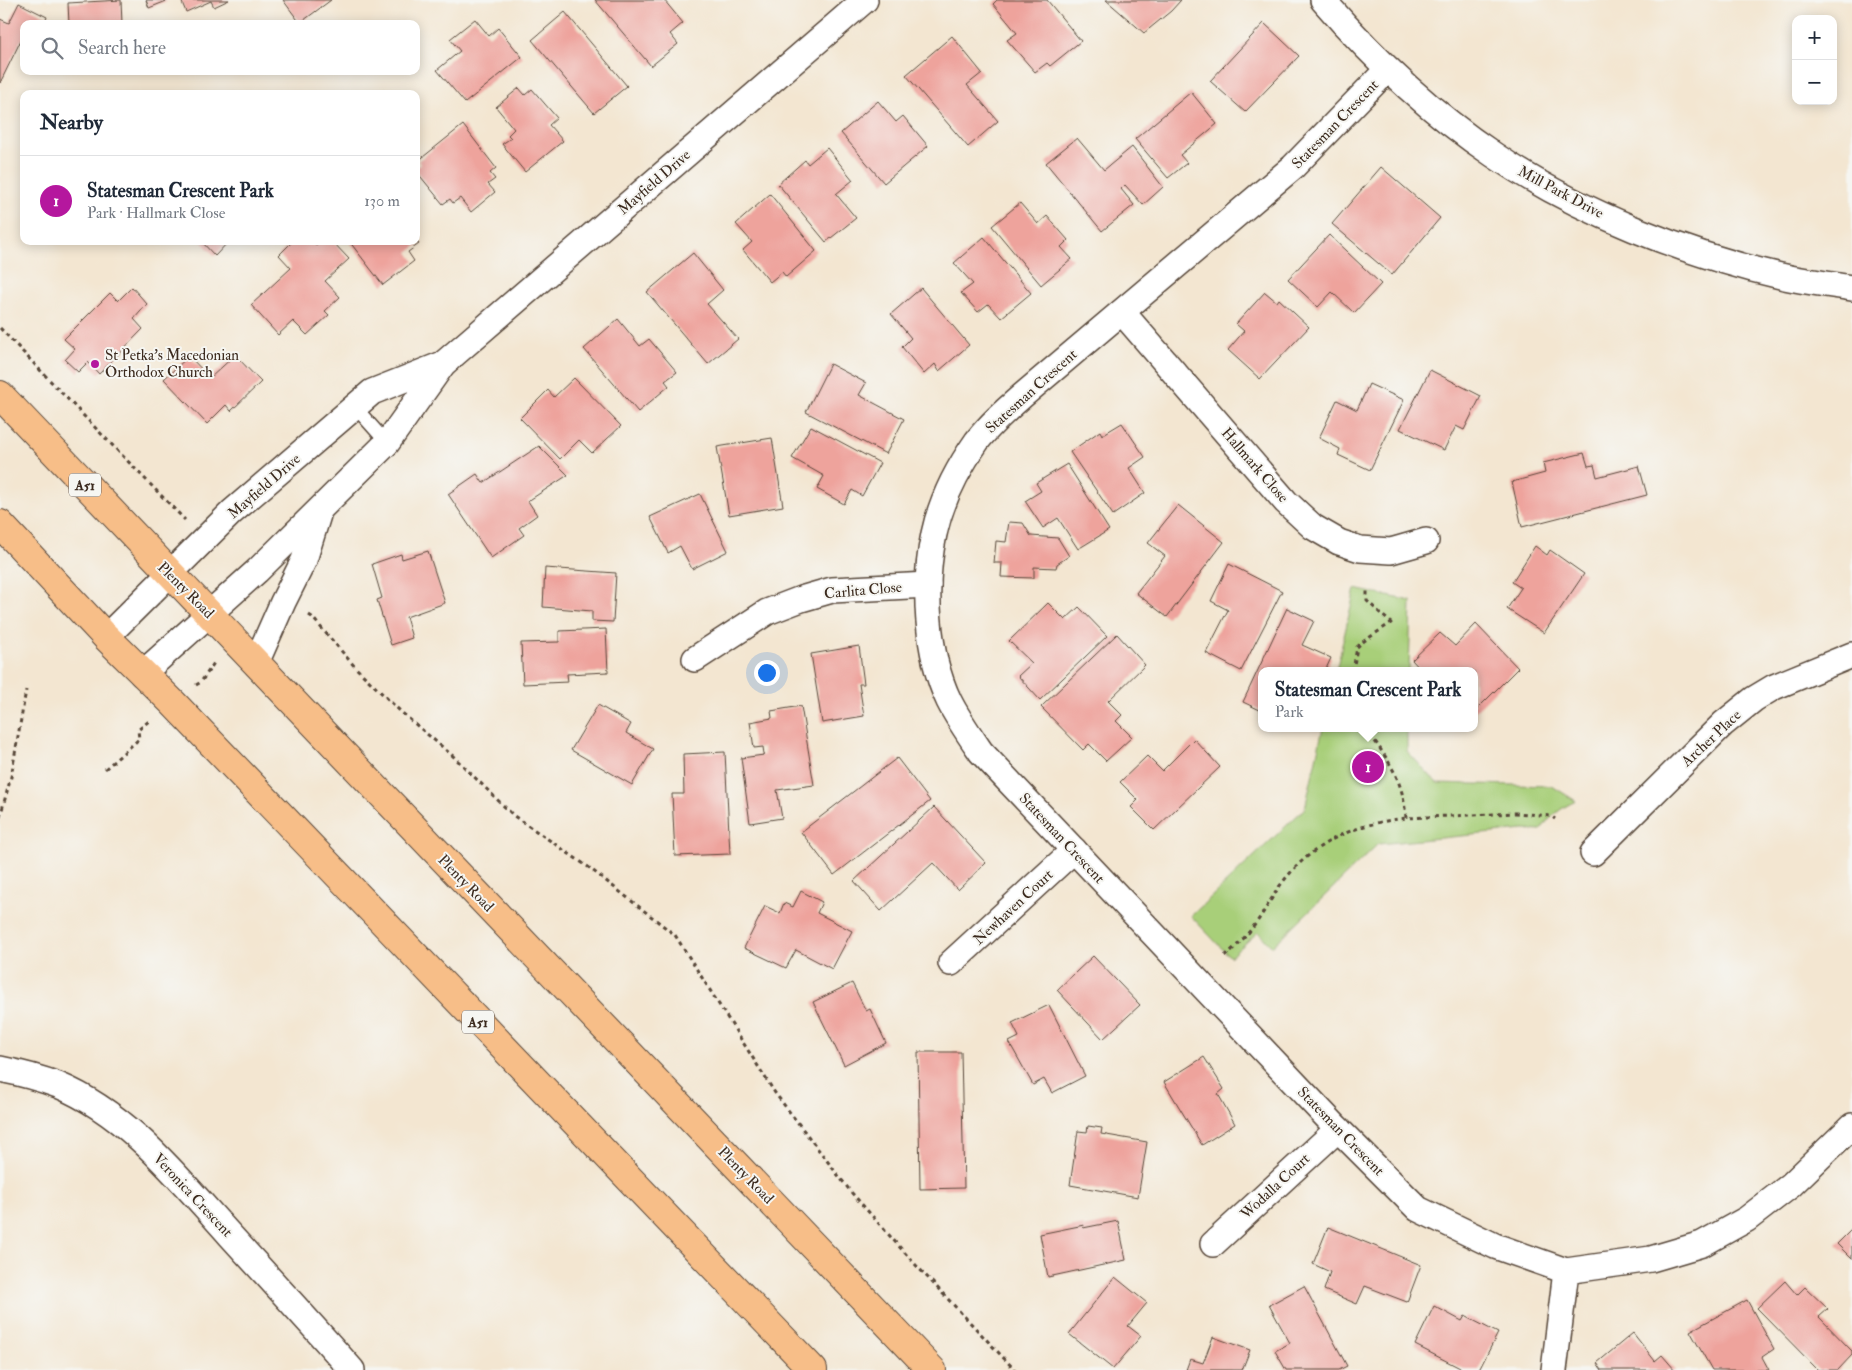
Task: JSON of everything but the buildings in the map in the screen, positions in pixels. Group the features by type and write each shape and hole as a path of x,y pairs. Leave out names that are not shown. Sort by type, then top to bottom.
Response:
{"highway":[{"name":"Plenty Road","path":"0,395 932,1370"},
{"name":"A51","path":"0,524 106,637 173,703 813,1370"}],"street":[{"name":"Mayfield Drive","path":"142,674 257,571 388,443 443,364 865,0"},
{"name":"Mill Park Drive","path":"1324,0 1388,69 1443,117 1494,155 1566,197 1623,224 1688,250 1785,278 1852,288"},
{"name":"Statesman Crescent","path":"1388,69 1293,167 1022,396 994,421 978,441 961,466 946,498 934,533 928,585 930,630 937,669 952,707 981,752 1338,1129 1418,1209 1495,1246 1566,1271 1651,1260 1702,1244 1746,1219 1792,1185 1852,1126"},
{"name":"Hallmark Close","path":"1122,312 1286,502 1313,526 1339,542 1360,548 1391,551 1426,541"},
{"name":"Mayfield Drive","path":"106,637 232,512 372,392 443,364"},
{"path":"256,663 304,560 318,512"},
{"name":"Carlita Close","path":"695,659 767,612 801,599 832,590 928,585"},
{"name":"Archer Place","path":"1593,853 1723,724 1754,700 1774,687 1852,656"},
{"name":"Newhaven Court","path":"952,963 1074,850"},
{"name":"Veronica Crescent","path":"0,1069 34,1077 59,1086 85,1099 133,1131 203,1205 352,1370"},
{"name":"Wodalla Court","path":"1212,1244 1338,1129"},
{"path":"1554,1370 1566,1271"}],"lane":[{"path":"354,407 388,443"}],"path":[{"path":"0,328 180,514"},
{"path":"1354,667 1357,647 1391,623 1367,601 1367,588"},
{"path":"312,617 356,668 401,712 453,756 514,816 587,866 675,936 775,1093 851,1192 913,1262 1016,1370"},
{"path":"0,817 11,777 26,690"},
{"path":"1369,732 1400,783 1406,818"},
{"path":"1225,956 1249,932 1278,888 1290,874 1334,837 1381,821 1406,818 1516,813 1552,816 1554,819"}],"green space":[{"path":"1355,589 1411,601 1409,667 1337,667"},
{"path":"1322,732 1407,732 1407,751 1437,783 1552,786 1576,801 1556,813 1540,831 1524,830 1378,844 1272,947 1258,932 1230,957 1191,916 1305,808"}],"place":[{"name":"St Petka's Macedonian Orthodox Church","path":"95,364"},
{"name":"Statesman Crescent Park","path":"1368,767"}]}
